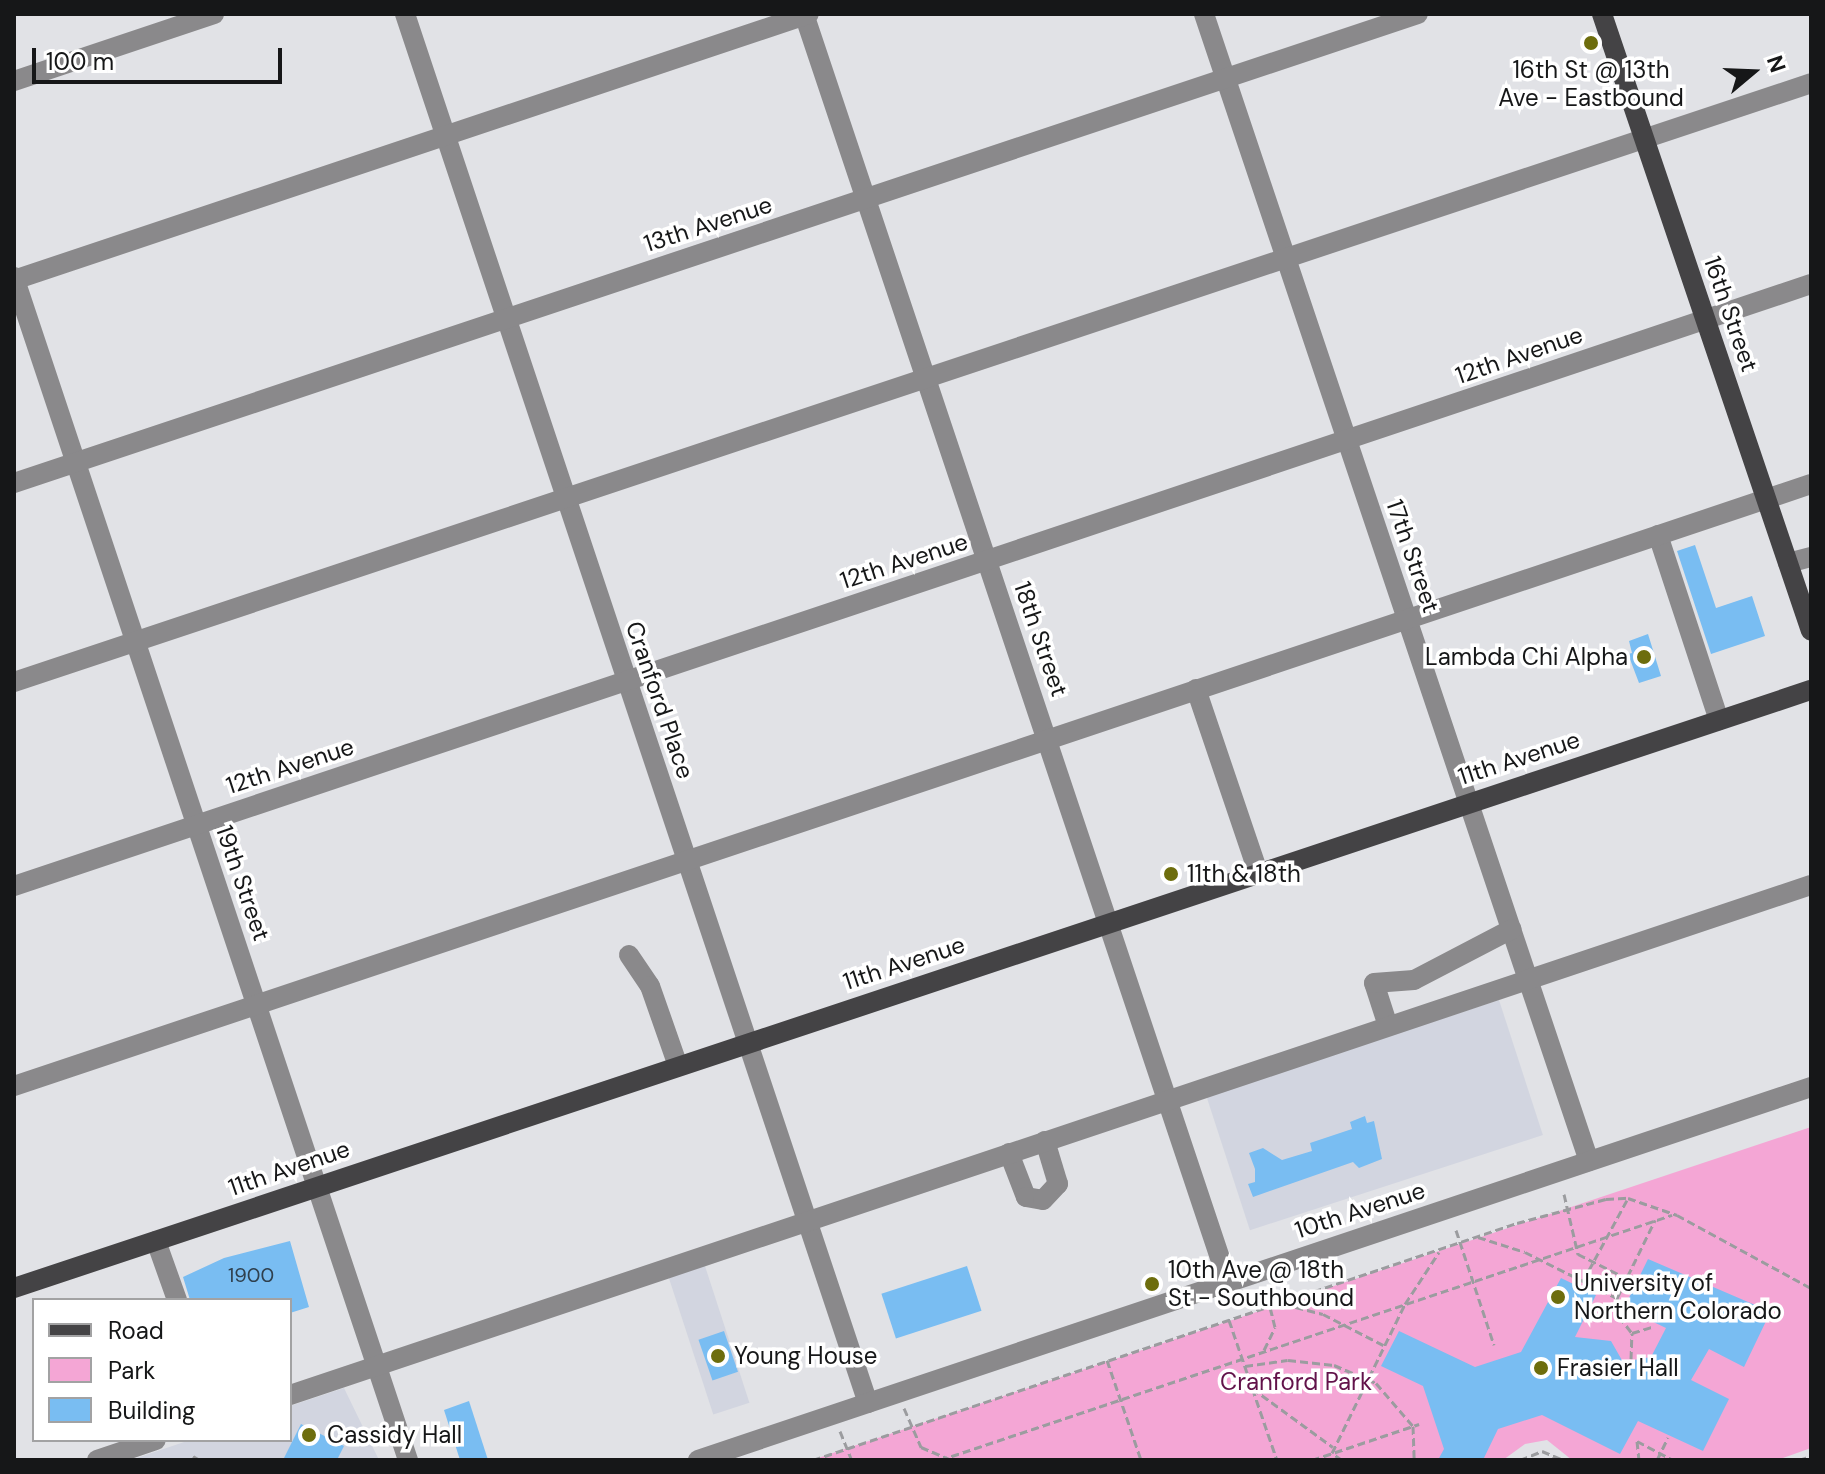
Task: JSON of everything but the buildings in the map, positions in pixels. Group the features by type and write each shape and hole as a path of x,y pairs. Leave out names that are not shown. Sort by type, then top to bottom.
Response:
{"main road":[{"name":"16th Street","path":"1602,14 1811,631"},
{"name":"11th Avenue","path":"14,1288 1811,690"}],"street":[{"path":"14,81 182,19 214,14"},
{"name":"Cranford Place","path":"405,14 868,1403"},
{"path":"14,279 806,14"},
{"name":"18th Street","path":"806,14 1228,1282"},
{"name":"17th Street","path":"1204,14 1589,1161"},
{"name":"13th Avenue","path":"14,483 1418,14"},
{"path":"14,682 1811,83"},
{"name":"19th Street","path":"14,279 408,1460"},
{"name":"12th Avenue","path":"14,886 1811,284"},
{"path":"14,1086 1811,484"},
{"path":"1658,535 1719,720"},
{"path":"1788,563 1811,557"},
{"path":"1196,689 1258,872"},
{"path":"292,1394 1811,885"},
{"path":"1388,1026 1374,983 1414,980 1512,929"},
{"path":"629,955 650,986 678,1066"},
{"name":"10th Avenue","path":"698,1460 1811,1087"},
{"path":"1009,1153 1026,1197 1043,1200 1058,1184 1045,1141"},
{"path":"156,1241 176,1298"},
{"path":"97,1460 126,1445"}],"path":[{"path":"1564,1194 1575,1248 1627,1278"},
{"path":"1583,1281 1628,1198"},
{"path":"813,1460 1566,1208 1628,1198 1674,1214 1811,1288"},
{"path":"940,1460 1674,1214"},
{"path":"1631,1359 1632,1333 1619,1316 1617,1298 1655,1220"},
{"path":"1456,1230 1494,1345"},
{"path":"1478,1237 1541,1259 1617,1298"},
{"path":"1334,1456 1367,1379 1405,1304 1442,1249"},
{"path":"1261,1352 1273,1337 1272,1306 1267,1294"},
{"path":"1280,1304 1323,1314 1384,1345"},
{"path":"1229,1320 1277,1460"},
{"path":"1632,1333 1652,1327"},
{"path":"1107,1360 1141,1460"},
{"path":"1245,1366 1304,1362 1334,1365 1367,1379 1399,1405 1413,1426 1414,1460"},
{"path":"1252,1388 1335,1448"},
{"path":"903,1405 909,1427 921,1447 949,1458"},
{"path":"1312,1460 1334,1456 1419,1424"},
{"path":"839,1426 852,1460"},
{"path":"1657,1460 1668,1437"},
{"path":"1639,1460 1637,1441 1673,1460"},
{"path":"1520,1460 1542,1451 1563,1460"},
{"path":"193,1456 200,1460"},
{"path":"1334,1456 1342,1460"},
{"path":"1799,1460 1811,1456"}],"shaded area":[{"path":"1499,1000 1543,1135 1250,1230 1206,1095"},
{"path":"704,1263 749,1403 713,1415 668,1275"},
{"path":"344,1388 379,1460 131,1460 184,1442 292,1442 292,1405"}],"green space":[{"name":"University of Northern Colorado","path":"1811,1127 1811,1448 1777,1460 1572,1460 1547,1440 1525,1444 1503,1460 812,1460"}],"place":[{"name":"16th St @ 13th Ave - Eastbound","path":"1591,43"},
{"name":"Lambda Chi Alpha","path":"1644,657"},
{"name":"11th & 18th","path":"1171,874"},
{"name":"10th Ave @ 18th St - Southbound","path":"1152,1284"},
{"name":"University of Northern Colorado","path":"1558,1297"},
{"name":"Young House","path":"718,1356"},
{"name":"Frasier Hall","path":"1541,1368"},
{"name":"Cassidy Hall","path":"309,1435"}],"park label":[{"name":"Cranford Park","path":"1296,1382"}]}
